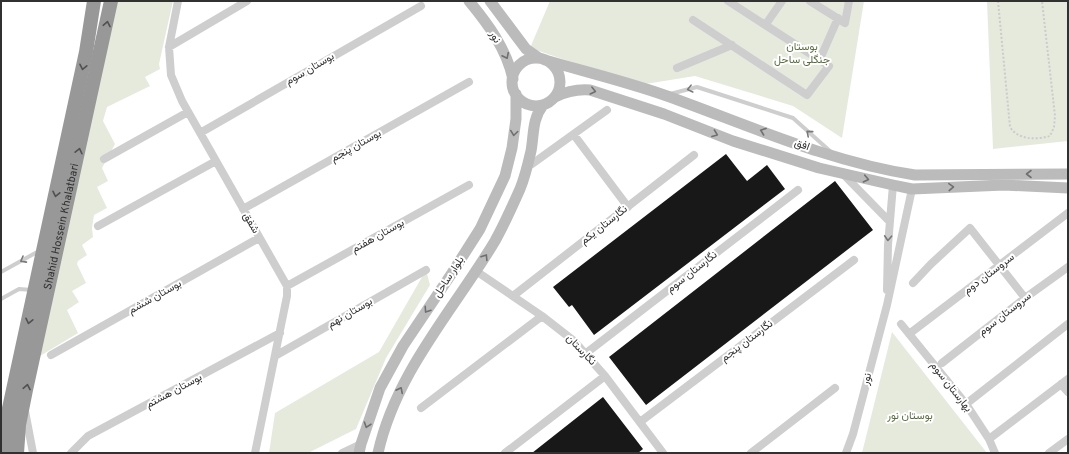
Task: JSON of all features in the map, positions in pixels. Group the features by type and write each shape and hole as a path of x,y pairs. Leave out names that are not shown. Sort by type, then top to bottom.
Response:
{"highway":[{"name":"Shahid Hossein Khalatbari","path":"4,453 8,413 36,290 86,52 94,1"},
{"name":"Shahid Hossein Khalatbari","path":"17,453 19,425 24,407 38,333 111,1"}],"main road":[{"name":"نور","path":"469,1 493,31 510,65 513,79"},
{"name":"نور","path":"490,1 526,49 542,59"},
{"path":"532,59 542,59 556,69 560,82 559,90 550,102 535,106 520,100 513,86 513,79 515,71 519,65 532,59"},
{"name":"افق","path":"542,59 665,95 839,159 896,172 915,175 1068,174"},
{"name":"افق","path":"555,97 566,91 578,89 590,90 664,114 733,141 844,175 893,186 912,189 1004,184 1068,188"},
{"name":"بلوار ساحل","path":"360,449 380,388 403,346 480,228 505,176 512,148 516,119 516,94"},
{"name":"بلوار ساحل","path":"378,453 383,434 398,394 418,357 476,271 509,214 524,178 531,151 534,123 537,112 542,105"},
{"path":"893,186 896,172"},
{"path":"912,189 915,175"},
{"path":"360,449 383,434"}],"street":[{"name":"شفق","path":"178,1 169,46 171,75 188,112 287,286"},
{"path":"169,46 247,1"},
{"path":"693,20 807,94 829,66 766,24 728,1"},
{"path":"766,24 782,1"},
{"path":"810,1 845,23 849,1"},
{"name":"بوستان سوم","path":"200,133 421,6"},
{"path":"820,60 838,18"},
{"path":"677,68 732,46"},
{"name":"بوستان پنجم","path":"243,209 469,82"},
{"path":"532,164 607,110"},
{"path":"104,159 188,112"},
{"path":"574,135 628,207"},
{"name":"نگارستان یکم","path":"513,296 694,155"},
{"path":"98,226 216,161"},
{"path":"844,175 889,221"},
{"name":"بوستان هفتم","path":"287,286 469,185"},
{"path":"887,305 889,221 893,186"},
{"path":"887,305 912,189"},
{"name":"نگارستان سوم","path":"585,354 798,190"},
{"name":"سروستان دوم","path":"909,334 1068,213"},
{"path":"913,283 970,228 1025,298"},
{"name":"بوستان ششم","path":"51,355 259,238"},
{"name":"نگارستان پنجم","path":"640,422 854,260"},
{"name":"سروستان سوم","path":"942,363 1025,298 1068,267"},
{"name":"بوستان نهم","path":"275,356 426,270"},
{"name":"نگارستان","path":"476,271 542,316 574,341 605,376 661,452"},
{"path":"255,453 280,334 287,296 287,286"},
{"name":"نور","path":"846,453 853,434 887,305"},
{"path":"421,408 542,316"},
{"name":"بهارستان سوم","path":"901,324 966,404 989,439 995,453"},
{"path":"966,404 1068,324"},
{"name":"بوستان هشتم","path":"71,453 88,436 280,334"},
{"path":"505,453 605,376"},
{"path":"989,439 1065,381 1068,392"},
{"path":"751,453 835,388"},
{"path":"24,407 33,453"},
{"path":"1049,453 1068,439"},
{"path":"342,453 360,449"}],"lane":[{"path":"665,95 697,87 793,118 839,159"},
{"path":"1,272 45,248"},
{"path":"1,299 19,289 36,290"}],"path":[{"path":"998,1 1010,127 1014,133 1020,136 1040,139 1050,136 1054,127 1055,116 1042,1"}],"green space":[{"path":"116,1 173,1 159,64 160,69 145,77 150,86 107,107 103,121 115,144 102,168 108,181 97,187 107,208 94,215 92,228 93,237 82,245 87,255 78,261 77,264 86,283 72,291 79,302 67,310 78,333 40,356"},
{"name":"بوستان جنگلی ساحل","path":"550,1 864,1 842,138 793,106 695,76 639,85 530,48"},
{"path":"987,1 1068,1 1068,141 993,149"},
{"path":"426,270 430,285 386,358 356,429 308,453 269,453 275,413 379,352"},
{"name":"بوستان نور","path":"892,332 987,453 862,453"}],"building":[{"path":"726,154 747,181 767,165 785,189 594,335 572,305 569,307 553,287"},
{"path":"835,181 873,230 646,405 609,357"},
{"path":"603,397 643,449 638,453 532,453"}]}
